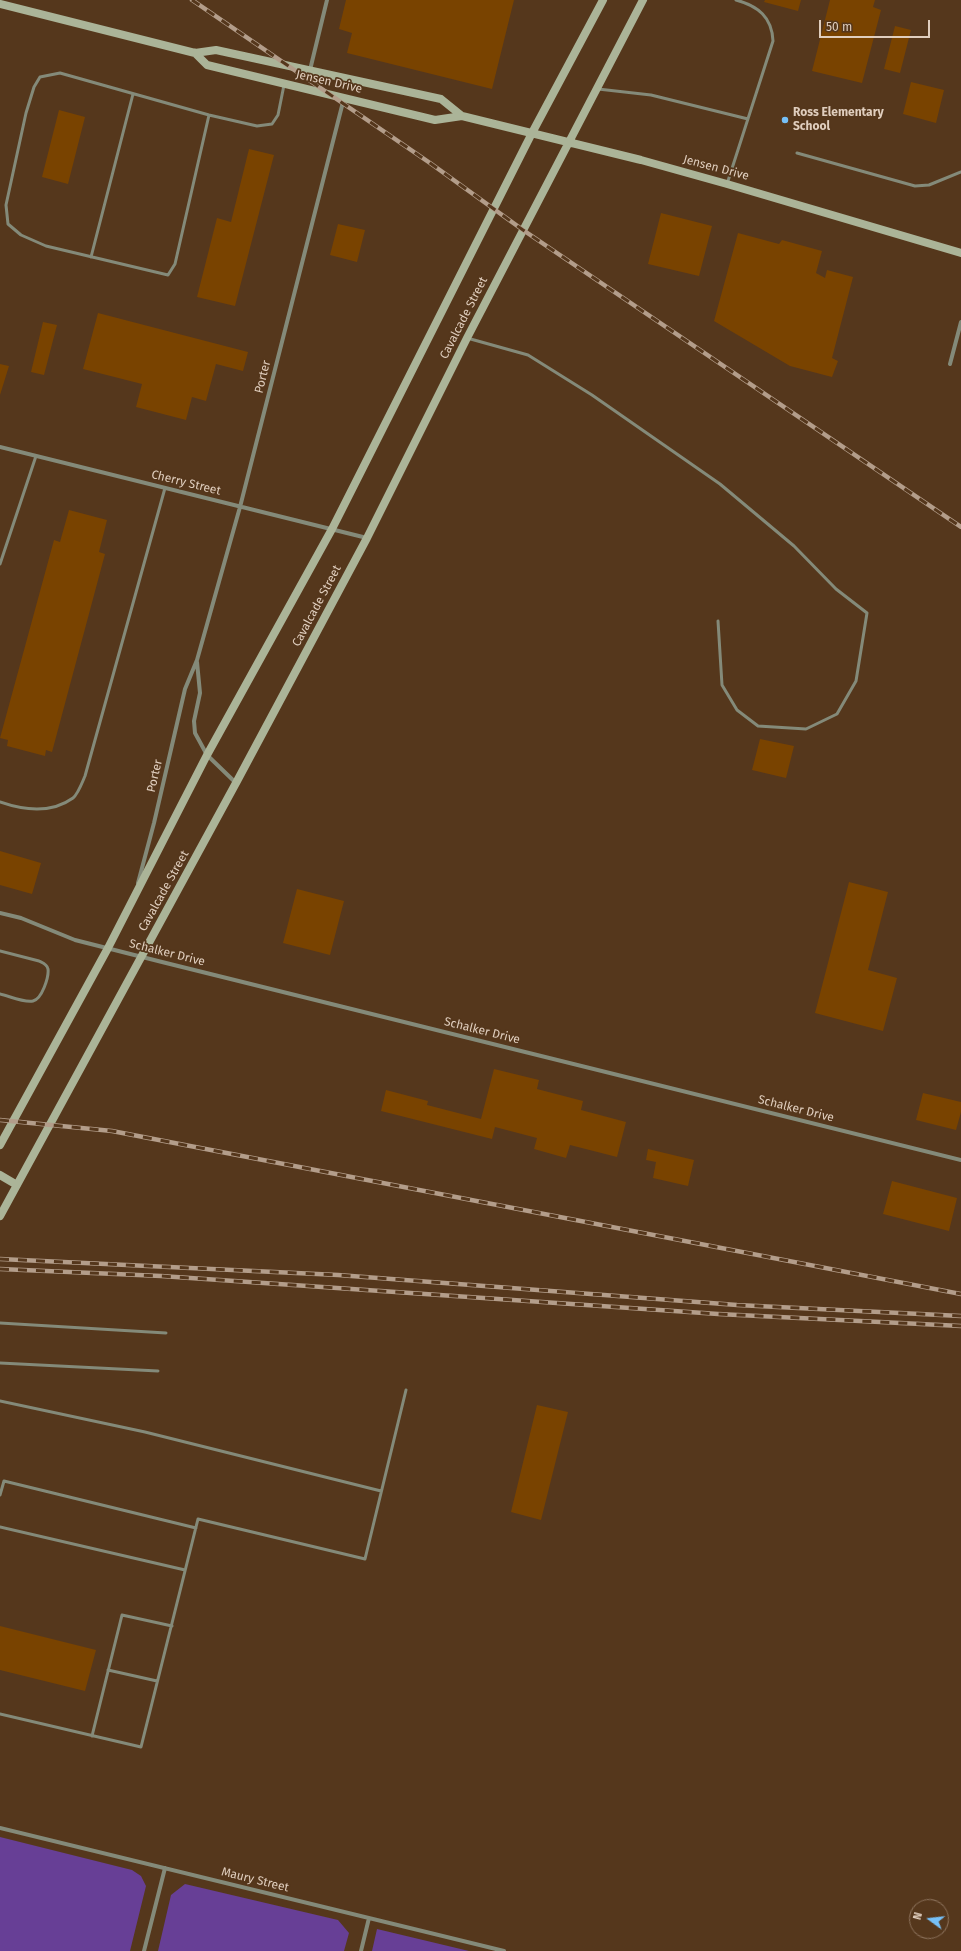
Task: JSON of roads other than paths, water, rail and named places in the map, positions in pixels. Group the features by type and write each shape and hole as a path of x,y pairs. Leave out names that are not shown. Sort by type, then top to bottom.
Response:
{"main road":[{"name":"Cavalcade Street","path":"0,1145 108,948 207,755 332,529 532,133 603,0"},
{"name":"Cavalcade Street","path":"0,1216 236,783 367,538 467,338 643,0"},
{"name":"Jensen Drive","path":"0,4 195,52 216,50 441,99 462,116"},
{"name":"Jensen Drive","path":"195,52 207,64 435,120 462,116 569,142 727,184 961,253"},
{"path":"0,1175 17,1185"}],"street":[{"path":"310,71 327,0"},
{"name":"Porter","path":"134,897 154,823 185,689 197,660 240,507 344,98"},
{"path":"950,364 961,322"},
{"name":"Cherry Street","path":"0,447 367,538"},
{"name":"Porter","path":"197,660 200,693 194,721 195,733 207,755 236,783"},
{"name":"Schalker Drive","path":"0,913 21,918 75,940 961,1160"},
{"name":"Maury Street","path":"0,1828 504,1951"},
{"path":"144,1951 165,1868"},
{"path":"361,1951 369,1918"}],"lane":[{"path":"727,184 764,74 773,41 768,20 759,9 747,3 736,0"},
{"path":"209,115 176,264 168,275 46,246 21,235 8,224 6,205 26,113 34,87 40,77 60,73 209,115 257,126 272,124 278,115 285,83"},
{"path":"596,89 651,95 748,119"},
{"path":"90,256 133,94"},
{"path":"797,153 915,186 929,184 961,172"},
{"path":"467,338 528,355 592,395 720,484 794,546 836,589 867,613 856,681 837,714 806,729 758,726 737,710 722,685 718,621"},
{"path":"0,564 36,456"},
{"path":"0,802 32,810 55,806 74,797 85,776 165,488"},
{"path":"0,952 39,960 45,964 48,970 42,994 38,999 31,1002 0,994"},
{"path":"0,1323 166,1333"},
{"path":"0,1364 158,1372"},
{"path":"0,1714 141,1747 198,1519 365,1558 406,1390"},
{"path":"0,1401 145,1432 381,1491"},
{"path":"0,1495 4,1481 196,1528"},
{"path":"0,1527 185,1570"},
{"path":"92,1736 122,1614 172,1626"},
{"path":"108,1670 158,1681"}],"railway":[{"path":"192,0 430,163 523,230 961,527"},
{"path":"0,1120 112,1131 961,1294"},
{"path":"0,1259 338,1275 737,1305 961,1316"},
{"path":"0,1269 161,1276 718,1314 961,1326"}],"place":[{"name":"Ross Elementary School","path":"785,120"}]}
